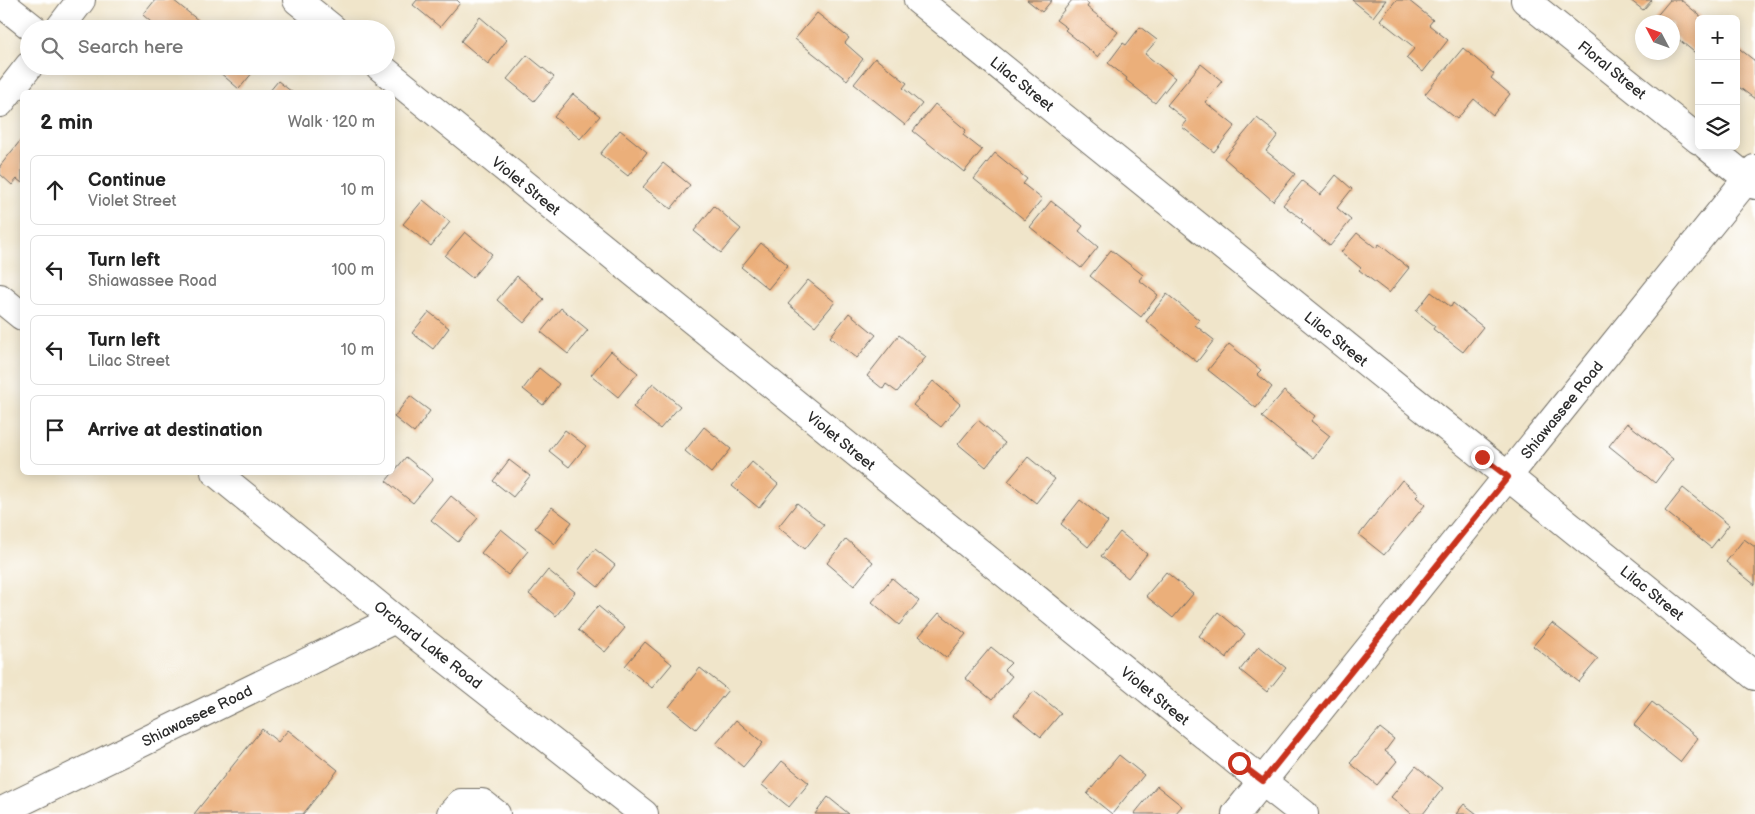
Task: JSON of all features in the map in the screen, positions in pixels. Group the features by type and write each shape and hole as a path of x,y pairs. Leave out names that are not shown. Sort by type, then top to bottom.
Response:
{"street":[{"path":"66,20 81,0"},
{"path":"297,0 322,20"},
{"name":"Lilac Street","path":"918,0 1755,676"},
{"name":"Floral Street","path":"1525,0 1695,137"},
{"path":"0,2 23,20"},
{"path":"0,103 22,75"},
{"name":"Violet Street","path":"390,75 1304,814"},
{"path":"1713,150 1752,177"},
{"name":"Shiawassee Road","path":"1236,814 1752,177"},
{"path":"0,298 20,314"},
{"name":"Orchard Lake Road","path":"219,475 395,619 644,814"},
{"name":"Shiawassee Road","path":"0,812 395,619"},
{"path":"451,814 461,803 482,803 496,814"}],"building":[{"path":"155,0 173,0 198,20 149,20 143,15"},
{"path":"417,0 457,0 460,3 440,27 413,5"},
{"path":"1027,0 1052,0 1042,12"},
{"path":"1072,0 1084,0 1089,4 1087,7 1118,32 1098,57 1065,30 1067,28 1056,20"},
{"path":"1352,0 1386,0 1373,17"},
{"path":"1396,0 1408,0 1433,20 1429,25 1448,40 1423,72 1406,58 1415,48 1380,20"},
{"path":"1630,0 1652,0 1643,10"},
{"path":"1670,0 1681,0 1699,15 1695,15 1695,53 1680,41 1680,15 1657,15"},
{"path":"817,13 849,38 845,43 863,59 847,80 795,39"},
{"path":"480,17 507,40 488,64 461,41"},
{"path":"1140,27 1157,40 1145,54 1175,78 1155,103 1108,63 1123,43 1126,45"},
{"path":"1463,48 1494,74 1491,78 1510,94 1493,115 1474,99 1457,119 1425,94"},
{"path":"1740,49 1755,61 1755,99 1740,88"},
{"path":"527,55 554,77 534,101 507,79"},
{"path":"875,58 907,83 903,88 922,104 905,125 854,84"},
{"path":"1201,64 1222,81 1205,102 1235,126 1214,152 1182,127 1187,121 1167,105"},
{"path":"223,75 251,75 239,89"},
{"path":"278,81 289,90 271,90"},
{"path":"573,94 600,116 580,139 554,117"},
{"path":"935,104 966,130 963,135 982,150 964,172 913,131"},
{"path":"1257,118 1278,135 1266,151 1295,174 1273,201 1224,158"},
{"path":"620,130 647,152 628,176 600,154"},
{"path":"20,141 20,181 17,179 12,185 0,174 0,166"},
{"path":"995,153 1027,179 1023,184 1042,199 1025,220 974,179"},
{"path":"663,163 690,185 671,209 643,187"},
{"path":"1336,175 1352,189 1337,208 1351,220 1330,246 1301,222 1303,220 1283,205 1302,181 1320,195"},
{"path":"423,200 450,222 431,246 403,224"},
{"path":"1051,201 1083,226 1079,231 1098,247 1081,268 1030,227"},
{"path":"714,206 741,229 721,253 694,231"},
{"path":"465,232 492,254 472,278 445,256"},
{"path":"1357,233 1376,248 1379,244 1409,268 1389,293 1359,270 1361,268 1341,252"},
{"path":"761,243 788,265 768,289 741,267"},
{"path":"1111,250 1143,275 1139,280 1158,295 1141,317 1090,276"},
{"path":"517,276 544,299 524,323 497,300"},
{"path":"808,280 835,302 815,326 788,304"},
{"path":"1431,292 1451,307 1453,303 1483,327 1463,352 1433,329 1435,326 1416,311"},
{"path":"1167,294 1199,320 1195,325 1214,340 1197,362 1146,321"},
{"path":"561,308 588,330 568,354 541,332"},
{"path":"429,312 449,328 433,349 412,333"},
{"path":"849,313 876,335 857,358 830,337"},
{"path":"899,335 926,357 897,392 886,384 883,389 867,376"},
{"path":"1229,344 1261,370 1257,374 1272,387 1256,408 1208,370"},
{"path":"611,351 638,373 618,397 591,375"},
{"path":"539,368 559,384 543,405 523,389"},
{"path":"933,381 960,404 941,427 913,405"},
{"path":"653,383 680,406 660,429 633,407"},
{"path":"1284,391 1315,416 1311,421 1330,436 1313,458 1262,417"},
{"path":"410,396 430,411 414,433 395,418"},
{"path":"978,420 1005,443 986,467 958,444"},
{"path":"1627,423 1673,459 1655,483 1609,446"},
{"path":"704,427 731,449 711,473 685,451"},
{"path":"565,430 586,446 569,467 549,451"},
{"path":"406,457 433,479 413,503 386,481 391,475 395,475 395,470"},
{"path":"1028,457 1055,479 1036,503 1008,481"},
{"path":"509,460 530,476 513,497 493,481"},
{"path":"752,462 778,484 759,508 732,486"},
{"path":"1402,480 1419,494 1416,497 1425,505 1384,555 1359,535"},
{"path":"1683,488 1729,525 1711,548 1665,511"},
{"path":"451,496 478,518 458,542 431,520"},
{"path":"1080,500 1108,522 1088,547 1061,524"},
{"path":"797,503 824,525 805,549 778,527"},
{"path":"552,507 572,522 555,544 535,528"},
{"path":"501,529 528,551 508,575 481,553"},
{"path":"1120,532 1147,554 1128,578 1101,556"},
{"path":"846,539 873,562 854,586 827,563"},
{"path":"1744,539 1755,547 1755,585 1726,562"},
{"path":"595,549 615,565 598,587 578,571"},
{"path":"548,570 575,592 556,616 529,594"},
{"path":"1166,572 1193,594 1173,618 1146,596"},
{"path":"892,578 919,601 899,625 872,602"},
{"path":"598,606 625,628 605,652 578,630"},
{"path":"1218,612 1245,634 1226,658 1199,636"},
{"path":"939,613 966,634 946,658 919,636"},
{"path":"1552,623 1598,659 1579,682 1533,646"},
{"path":"645,642 672,664 652,688 625,666"},
{"path":"1259,646 1286,668 1267,692 1240,670"},
{"path":"991,647 1011,663 1004,670 1012,676 992,700 965,678"},
{"path":"700,668 728,690 696,729 669,707"},
{"path":"1034,691 1061,713 1041,737 1014,715"},
{"path":"1652,702 1698,738 1680,762 1634,725"},
{"path":"736,720 763,743 743,767 716,744"},
{"path":"1380,728 1394,739 1385,751 1397,761 1377,785 1350,763"},
{"path":"262,729 278,742 288,730 338,770 303,814 194,814"},
{"path":"1119,755 1144,775 1112,814 1087,794"},
{"path":"782,761 809,783 789,807 762,785"},
{"path":"1416,766 1443,788 1423,814 1412,814 1391,797"},
{"path":"1157,786 1182,806 1175,814 1134,814"},
{"path":"828,797 849,814 815,814"},
{"path":"1464,804 1477,814 1456,814"}],"route":[{"path":"1239,763 1263,781 1508,477 1482,457"}]}
